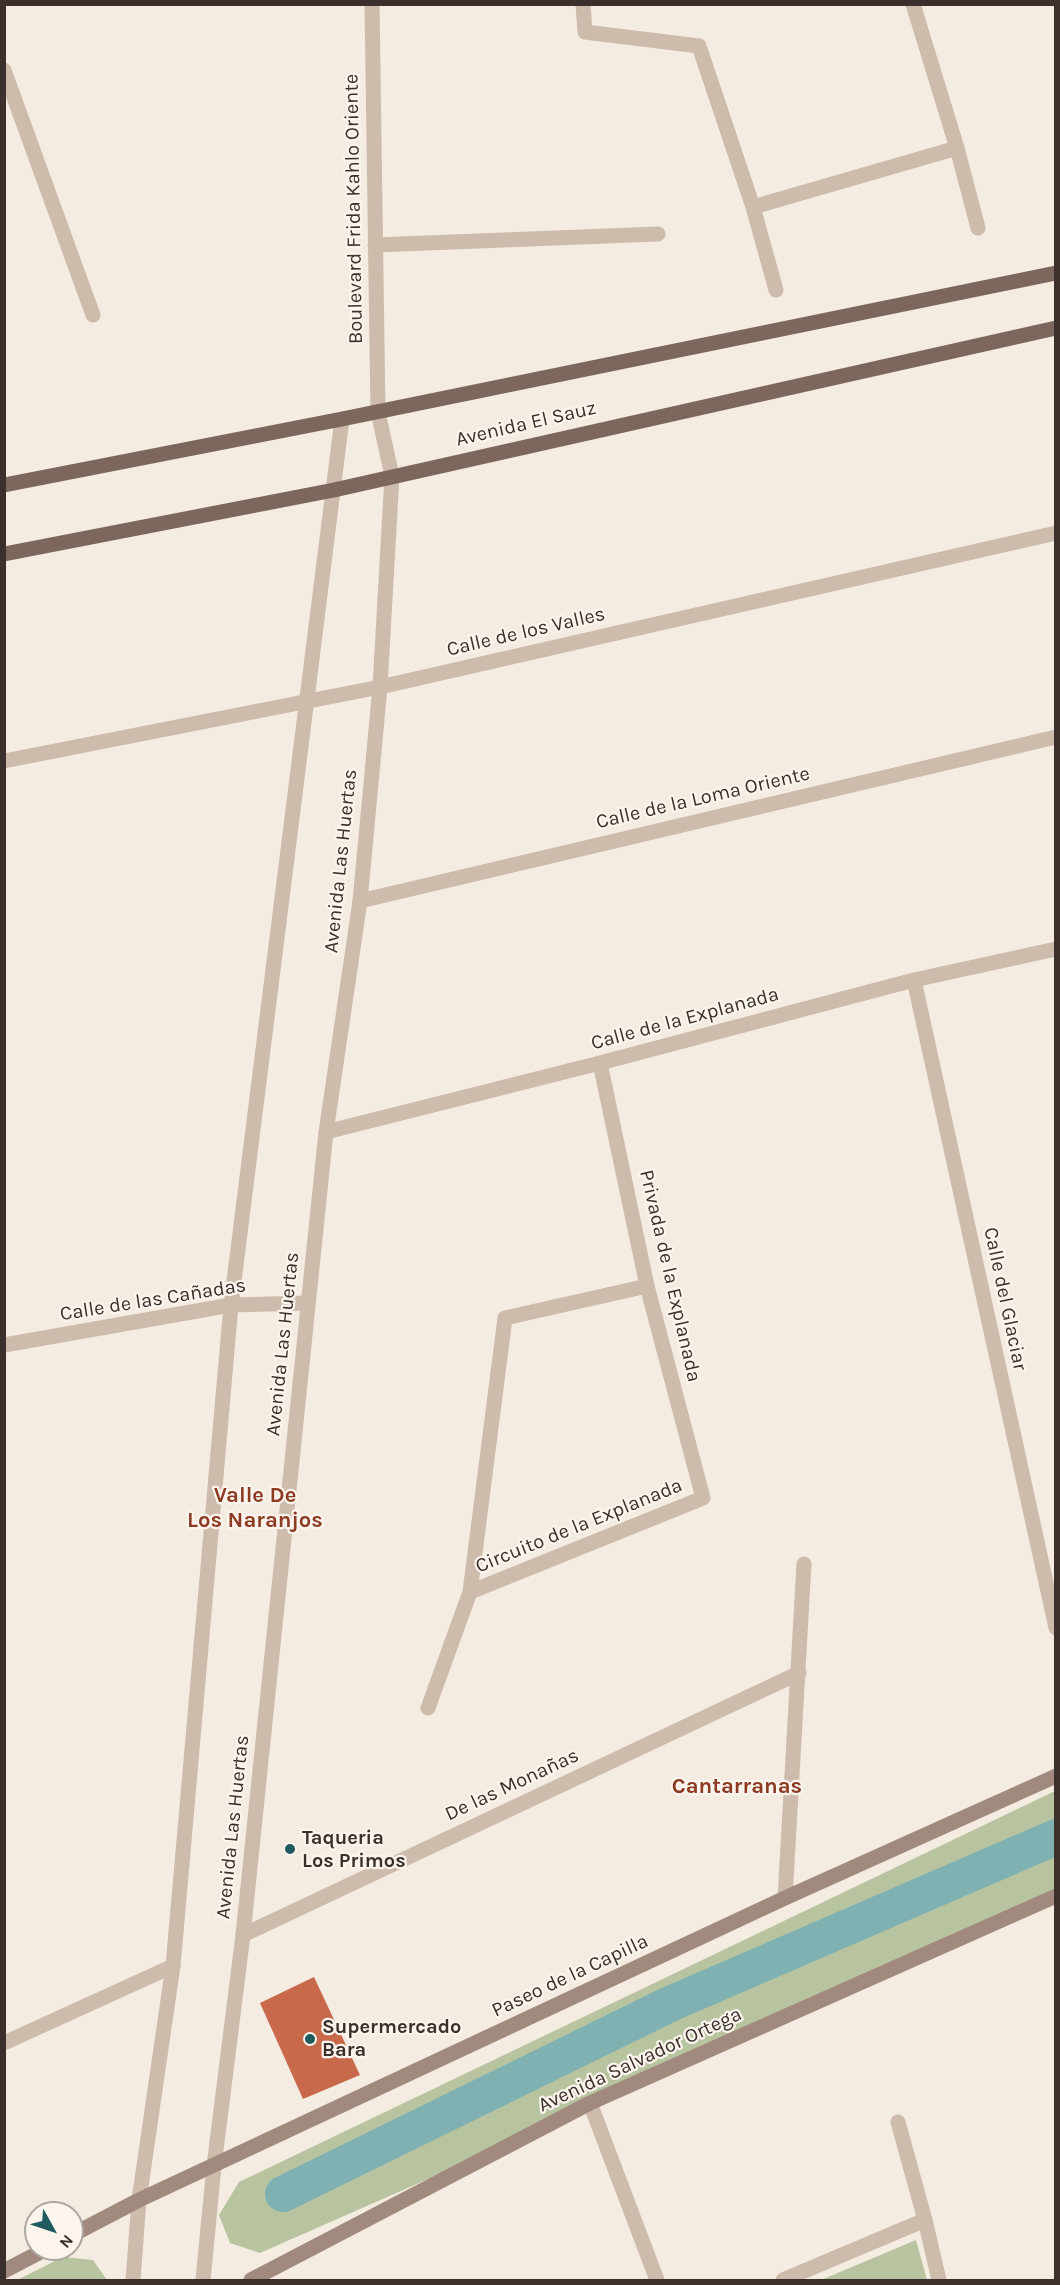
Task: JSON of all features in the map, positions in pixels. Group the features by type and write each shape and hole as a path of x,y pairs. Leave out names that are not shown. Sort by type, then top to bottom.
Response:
{"main road":[{"name":"Avenida El Sauz","path":"4,485 378,412 1056,273"},
{"name":"Avenida El Sauz","path":"4,554 334,489 1056,328"},
{"name":"Paseo de la Capilla","path":"84,2229 139,2200 785,1898 1056,1776"},
{"name":"Avenida Salvador Ortega","path":"251,2280 590,2103 1056,1896"},
{"path":"4,2271 24,2261"}],"street":[{"name":"Boulevard Frida Kahlo Oriente","path":"372,4 378,412"},
{"path":"583,4 585,32 699,46 753,207 776,290"},
{"path":"913,4 957,148 978,228"},
{"path":"4,70 93,315"},
{"path":"753,207 957,148"},
{"path":"375,245 658,234"},
{"name":"Avenida Las Huertas","path":"203,2280 214,2166 243,1935 326,1132 360,901 380,687 392,476 378,412"},
{"path":"133,2280 139,2200 173,1966 231,1305 342,419"},
{"name":"Calle de los Valles","path":"4,761 380,687 1056,533"},
{"name":"Calle de la Loma Oriente","path":"360,901 1056,737"},
{"name":"Calle de la Explanada","path":"326,1132 914,980 1056,949"},
{"name":"Calle del Glaciar","path":"914,980 1056,1628"},
{"name":"Privada de la Explanada","path":"600,1063 647,1286 703,1498"},
{"path":"428,1708 470,1592 505,1318 647,1286"},
{"name":"Calle de las Cañadas","path":"4,1345 231,1305 308,1303"},
{"name":"Circuito de la Explanada","path":"470,1592 703,1498"},
{"path":"785,1898 804,1564"},
{"name":"De las Monañas","path":"243,1935 799,1673"},
{"path":"4,2043 173,1966"},
{"path":"590,2103 657,2280"},
{"path":"898,2122 926,2220 939,2280"},
{"path":"783,2280 926,2220"}],"green space":[{"path":"1055,1791 1055,1903 260,2253 230,2243 219,2215 239,2182"},
{"path":"916,2240 927,2280 821,2280"},
{"path":"84,2259 93,2260 107,2280 17,2280 55,2261 84,2261"}],"building":[{"name":"Supermercado Bara","path":"314,1977 360,2075 303,2099 260,2003"}],"waterway":[{"path":"283,2194 670,2004 1056,1837"}],"place":[{"name":"Taqueria Los Primos","path":"290,1849"},
{"name":"Supermercado Bara","path":"310,2039"}],"district":[{"name":"Valle De Los Naranjos","path":"255,1508"},
{"name":"Cantarranas","path":"737,1787"}]}
